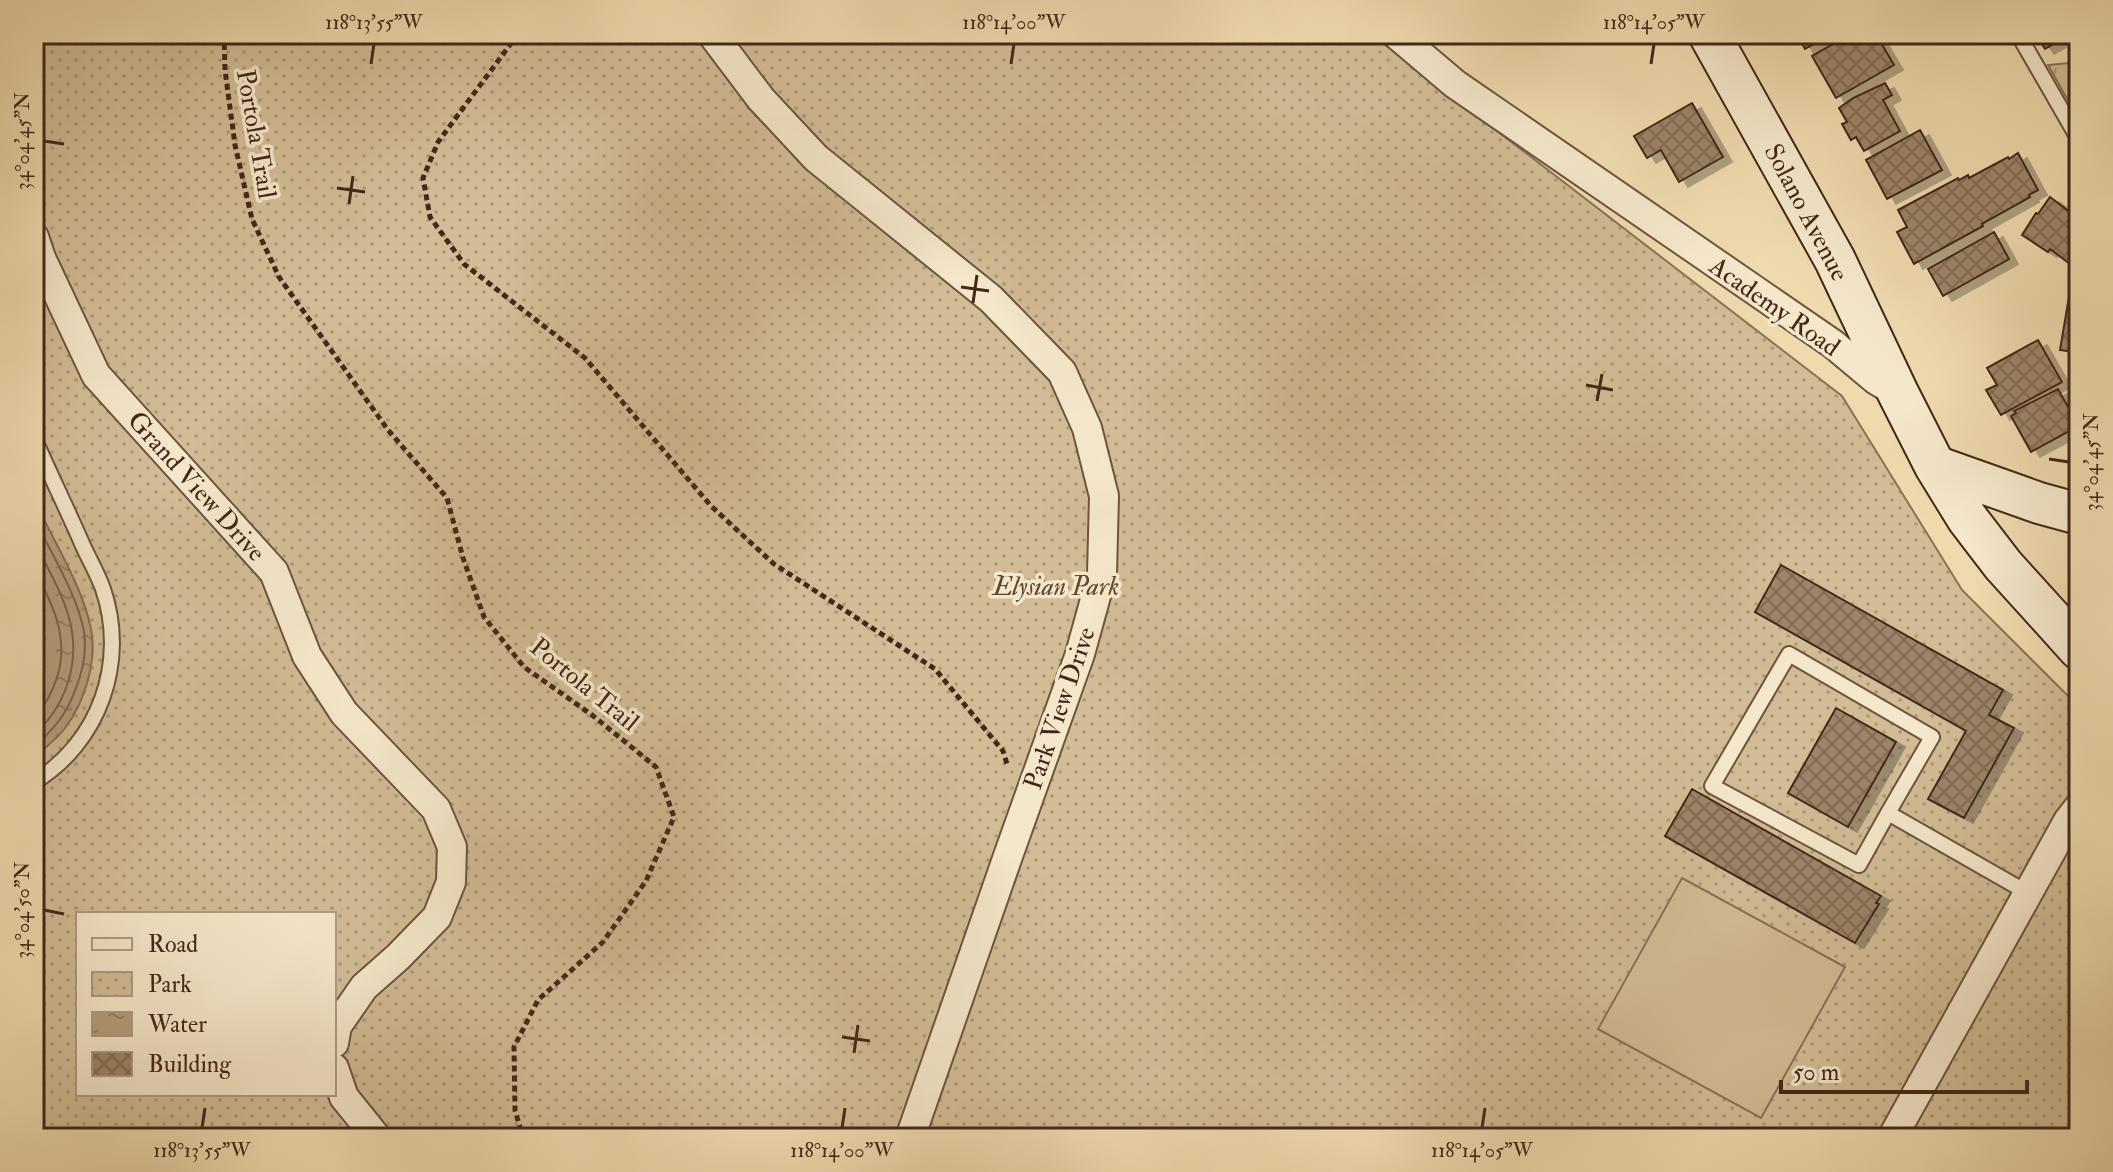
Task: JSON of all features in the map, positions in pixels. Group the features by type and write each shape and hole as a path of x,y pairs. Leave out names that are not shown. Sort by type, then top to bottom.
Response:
{"main road":[{"name":"Solano Avenue","path":"1709,34 1835,260 1898,393"},
{"name":"Academy Road","path":"1898,393 1935,466 1967,518 2003,565 2079,649"},
{"path":"1935,466 2079,514"}],"street":[{"name":"Park View Drive","path":"712,34 761,99 816,158 991,299 1062,372 1087,428 1104,496 1102,574 1080,654 910,1138"},
{"name":"Academy Road","path":"1396,34 1455,84 1833,344 1876,380 1898,393"},
{"name":"Grand View Drive","path":"34,237 96,375 274,572 307,656 344,713 436,809 452,847 451,882 437,917 364,987 336,1032"},
{"path":"1892,1138 2068,821 2079,807"},
{"path":"336,1074 344,1097 377,1138"}],"lane":[{"path":"2018,34 2079,140"},
{"path":"34,438 103,590 111,647 109,676 101,704 88,730 70,755 34,782"},
{"path":"1789,654 1932,737 1888,813 1859,865 1712,786 1789,654"},
{"path":"1888,813 2028,893"}],"path":[{"name":"Portola Trail","path":"224,34 225,70 238,159 252,219 279,277 388,430 447,498 463,558 484,617 524,667 592,715 656,767 674,817 646,881 603,942 538,1000 514,1047 515,1110 523,1138"},
{"path":"518,34 438,142 423,178 430,217 464,264 585,358 711,506 774,564 935,669 1003,751 1022,815"}],"green space":[{"name":"Elysian Park","path":"34,34 1371,34 1842,396 1962,590 2079,707 2079,1138 34,1138"},
{"path":"2079,62 2079,120 2048,65"},
{"path":"1682,878 1845,967 1761,1118 1598,1029"}],"water":[{"path":"34,500 82,598 91,629 92,654 84,694 72,718 62,732 34,757"}],"building":[{"path":"1797,34 1833,34 1805,49"},
{"path":"1851,34 1859,34 1864,43 1877,36 1894,65 1836,98 1812,56"},
{"path":"2036,34 2067,34 2068,36 2045,49"},
{"path":"1885,83 1892,95 1883,100 1900,131 1864,151 1856,137 1851,140 1842,124 1847,122 1839,108"},
{"path":"1692,103 1723,157 1679,182 1661,150 1647,158 1634,136"},
{"path":"1920,130 1942,170 1887,199 1866,160"},
{"path":"2018,153 2038,190 1983,226 1914,264 1897,232 1907,227 1898,210 1958,178 1968,175 1969,178"},
{"path":"2050,197 2079,219 2079,260 2074,267 2050,249 2048,252 2022,235"},
{"path":"1994,232 2009,259 1943,296 1928,269"},
{"path":"2073,273 2079,274 2079,353 2060,350"},
{"path":"2038,340 2062,382 2001,415 1986,390 1997,385 1987,368"},
{"path":"2058,389 2077,427 2031,452 2011,416 2016,413 2014,411"},
{"path":"1781,565 2003,690 1989,715 2014,728 1964,818 1928,799 1966,731 1755,612"},
{"path":"1836,708 1896,742 1848,827 1788,793"},
{"path":"1692,789 1881,896 1855,943 1665,836"}]}
